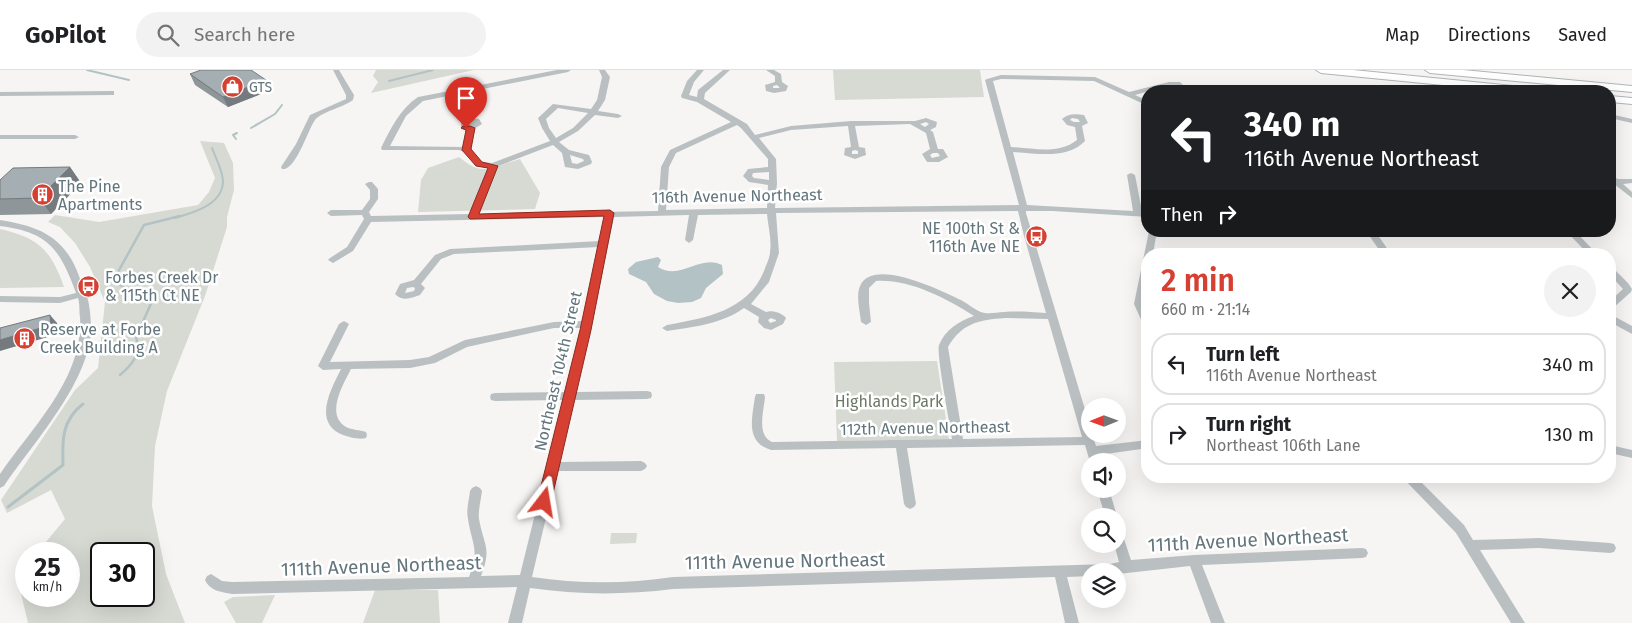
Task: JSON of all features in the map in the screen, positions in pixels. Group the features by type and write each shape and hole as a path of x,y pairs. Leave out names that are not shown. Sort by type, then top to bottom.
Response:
{"highway":[{"path":"1321,70 1474,85"},
{"path":"1426,70 1587,85"},
{"path":"1355,73 1395,82 1425,85"},
{"path":"1464,74 1513,74 1632,84"},
{"path":"1616,88 1632,89"},
{"path":"1616,100 1632,101"},
{"path":"1616,105 1632,106"}],"street":[{"path":"285,167 304,138 313,117 349,100 350,95 336,70"},
{"path":"568,70 445,93 415,102 401,118 385,148 453,147 467,150 479,164 493,166 555,143 571,135 600,102 606,77 602,70"},
{"path":"667,328 704,322 744,304 764,282 776,253 771,210 772,159 755,137 737,122 700,100 685,96 691,81 701,70"},
{"path":"700,100 701,92 728,70"},
{"path":"770,70 778,79"},
{"path":"1092,451 1022,213 1023,207 1009,149 989,83 993,78 1095,79 1141,100"},
{"path":"1131,94 1141,91"},
{"path":"0,94 111,93"},
{"path":"566,152 555,143 544,128 542,118 556,106 618,116"},
{"path":"1616,117 1632,121"},
{"path":"755,137 791,128 851,124 921,126 933,126 931,121 924,120 921,126"},
{"path":"662,212 665,167 669,157 680,147 737,122"},
{"path":"851,124 855,148"},
{"path":"1009,149 1057,151 1072,148 1081,141 1078,125"},
{"path":"921,126 931,135 934,150"},
{"path":"467,150 470,128"},
{"path":"0,137 75,137"},
{"path":"473,217 493,166"},
{"path":"773,169 751,171 748,176 752,180 773,183"},
{"path":"1131,176 1138,214"},
{"path":"1616,180 1632,182"},
{"path":"1616,183 1632,196"},
{"path":"333,260 350,249 367,215 374,199 374,189 369,184"},
{"name":"116th Avenue Northeast","path":"331,213 473,217 771,210 1023,207 1138,214"},
{"path":"689,240 694,212"},
{"name":"Northeast 104th Street","path":"515,623 587,324 610,213"},
{"path":"0,223 32,229 55,242 65,256 82,294 87,316 87,336 84,349 73,376 0,483"},
{"path":"1374,237 1383,248"},
{"path":"1576,237 1587,248"},
{"path":"416,284 438,256 452,251 603,244"},
{"path":"866,322 866,283 873,277 888,275 965,305 981,316"},
{"path":"1616,276 1626,285 1628,290 1616,301"},
{"path":"0,299 60,300 82,294"},
{"path":"1141,295 1139,304 1141,308"},
{"path":"744,304 765,316"},
{"path":"958,443 943,346 950,332 981,316 1051,316"},
{"path":"1616,321 1632,331"},
{"path":"344,324 322,366 410,364 431,360 465,344 554,325 587,324"},
{"path":"348,366 333,399 330,411 334,423 343,431 362,434"},
{"path":"494,397 648,395"},
{"name":"112th Avenue Northeast","path":"760,397 758,436 762,443 771,446 958,443 1092,451 1141,445"},
{"path":"901,444 910,504"},
{"path":"1616,450 1632,454"},
{"path":"553,467 641,466"},
{"path":"1414,483 1452,518 1471,545 1518,623"},
{"path":"473,582 480,561 480,547 473,517 476,491"},
{"path":"1471,545 1539,543 1610,548"},
{"name":"111th Avenue Northeast","path":"1126,566 1194,560 1362,553"},
{"path":"1194,560 1218,623"},
{"name":"111th Avenue Northeast","path":"211,580 219,586 232,588 524,581 574,588 636,588 673,583 1081,571"},
{"path":"1060,572 1072,623"}],"green space":[{"path":"376,70 474,70 371,93 378,82 373,76"},
{"path":"833,70 980,70 984,97 835,100"},
{"path":"200,141 224,143 233,163 234,190 227,217 227,227 205,296 167,391 155,446 152,506 166,574 185,623 28,623 24,607 80,607 80,542 46,542 65,519 51,490 7,513 1,500 75,390 98,368 105,302 90,267 75,243 60,227 48,222 55,215 99,222 198,205 209,192 215,178"},
{"path":"459,157 482,169 488,169 520,159 540,193 535,209 418,212 421,180 428,168"},
{"path":"0,229 25,237 42,248 54,264 64,287 0,288"},
{"name":"Highlands Park","path":"937,361 949,439 837,441 834,362"},
{"path":"611,533 637,533 636,543 610,544"},
{"path":"375,590 438,590 440,623 363,623"},
{"path":"275,595 262,623 236,623 224,602 233,597"}],"shaded area":[{"path":"658,257 661,260 658,267 666,270 682,270 698,264 714,263 722,265 723,274 706,288 701,298 692,302 678,303 667,301 654,294 646,282 629,274 628,269 636,262"}],"building":[{"path":"201,70 251,70 266,80 223,97 190,74"},
{"path":"70,167 39,198 0,199 0,180 13,168"},
{"path":"50,315 51,325 0,340 0,328"}],"waterway":[{"path":"87,70 129,80"},
{"path":"389,81 433,70"},
{"path":"251,128 275,114 282,105"},
{"path":"236,139 233,135 237,133"},
{"path":"175,218 205,207 218,197 223,182 222,174 212,148"},
{"path":"120,375 135,358 138,348 136,337 154,297 134,292 113,281 144,225 180,216"},
{"path":"8,507 63,465 63,439 67,424 76,410 83,404"}],"place":[{"name":"GTS","path":"233,87"},
{"name":"The Pine Apartments","path":"42,195"},
{"name":"NE 100th St & 116th Ave NE","path":"1036,237"},
{"name":"Forbes Creek Dr & 115th Ct NE","path":"89,286"},
{"name":"Reserve at Forbe Creek Building A","path":"24,338"}],"route":[{"path":"466,128 470,128 467,150 479,164 493,166 473,217 610,213 586,330 544,502"}]}
